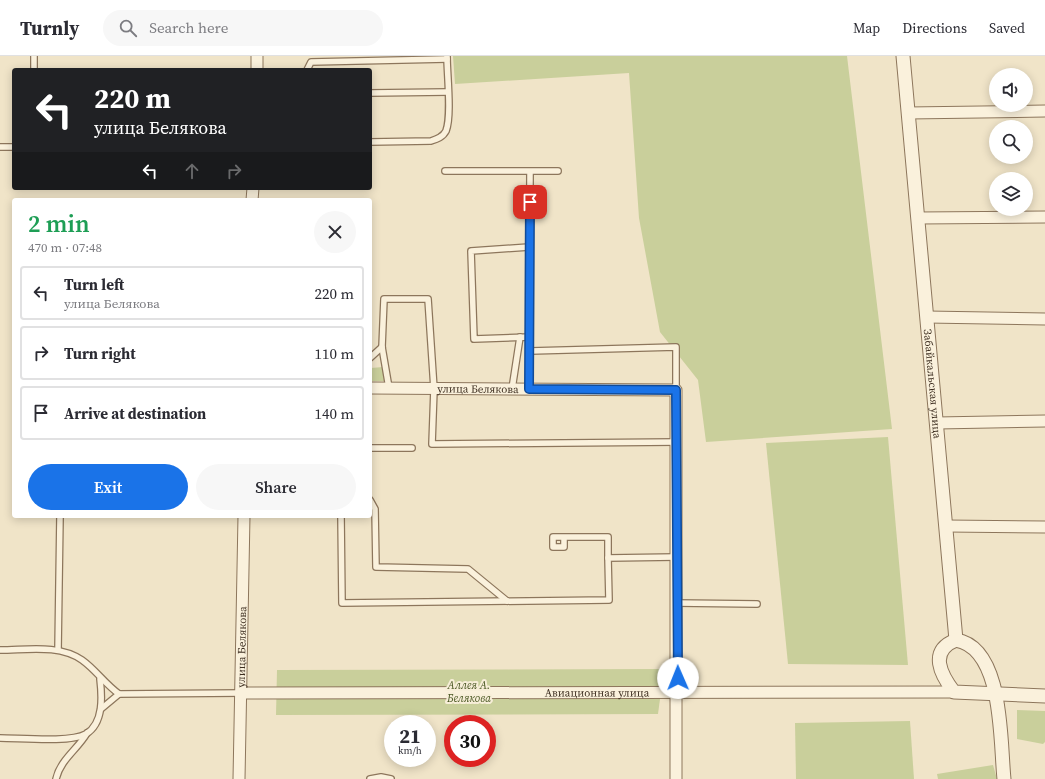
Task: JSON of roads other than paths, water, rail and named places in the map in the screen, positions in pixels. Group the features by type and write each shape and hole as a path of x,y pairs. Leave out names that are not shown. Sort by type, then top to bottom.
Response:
{"street":[{"path":"257,56 257,68"},
{"name":"Забайкальская улица","path":"903,56 956,640"},
{"path":"908,113 1045,111"},
{"path":"918,218 1045,217"},
{"path":"927,317 1045,319"},
{"name":"улица Белякова","path":"372,388 676,390"},
{"path":"676,390 676,779"},
{"path":"937,422 1045,421"},
{"name":"улица Белякова","path":"239,779 244,518"},
{"path":"946,526 1045,527"},
{"path":"954,692 944,677 939,661 940,655 946,645 956,640 969,643 980,653 992,678 996,694 1004,779"},
{"name":"Авиационная улица","path":"241,693 954,692 1045,696"}],"lane":[{"path":"34,56 34,68"},
{"path":"308,68 311,62 447,58 448,117 445,132 439,139 431,141 372,142"},
{"path":"372,93 447,92"},
{"path":"0,147 12,147"},
{"path":"445,171 558,171"},
{"path":"529,389 530,172"},
{"path":"529,247 471,251 474,339 530,337"},
{"path":"389,388 382,348 384,299 428,299 434,389 432,444 676,442"},
{"path":"512,389 520,337"},
{"path":"530,351 676,347 676,390"},
{"path":"372,356 382,348"},
{"path":"372,448 412,448"},
{"path":"372,504 375,509 376,567 468,568 507,601"},
{"path":"58,650 60,518"},
{"path":"341,518 342,603 609,600 608,537 564,537"},
{"path":"608,558 676,557"},
{"path":"676,603 758,604"},
{"path":"0,650 58,650 70,653 82,660 100,679 119,694 241,693"},
{"path":"56,779 58,770 81,744 87,733 94,725 101,709 100,679"},
{"path":"101,709 119,694"},
{"path":"0,738 67,738 87,733"},
{"path":"370,779 381,777 391,779"}],"park label":[{"name":"Аллея А. Белякова","path":"469,691"}]}
